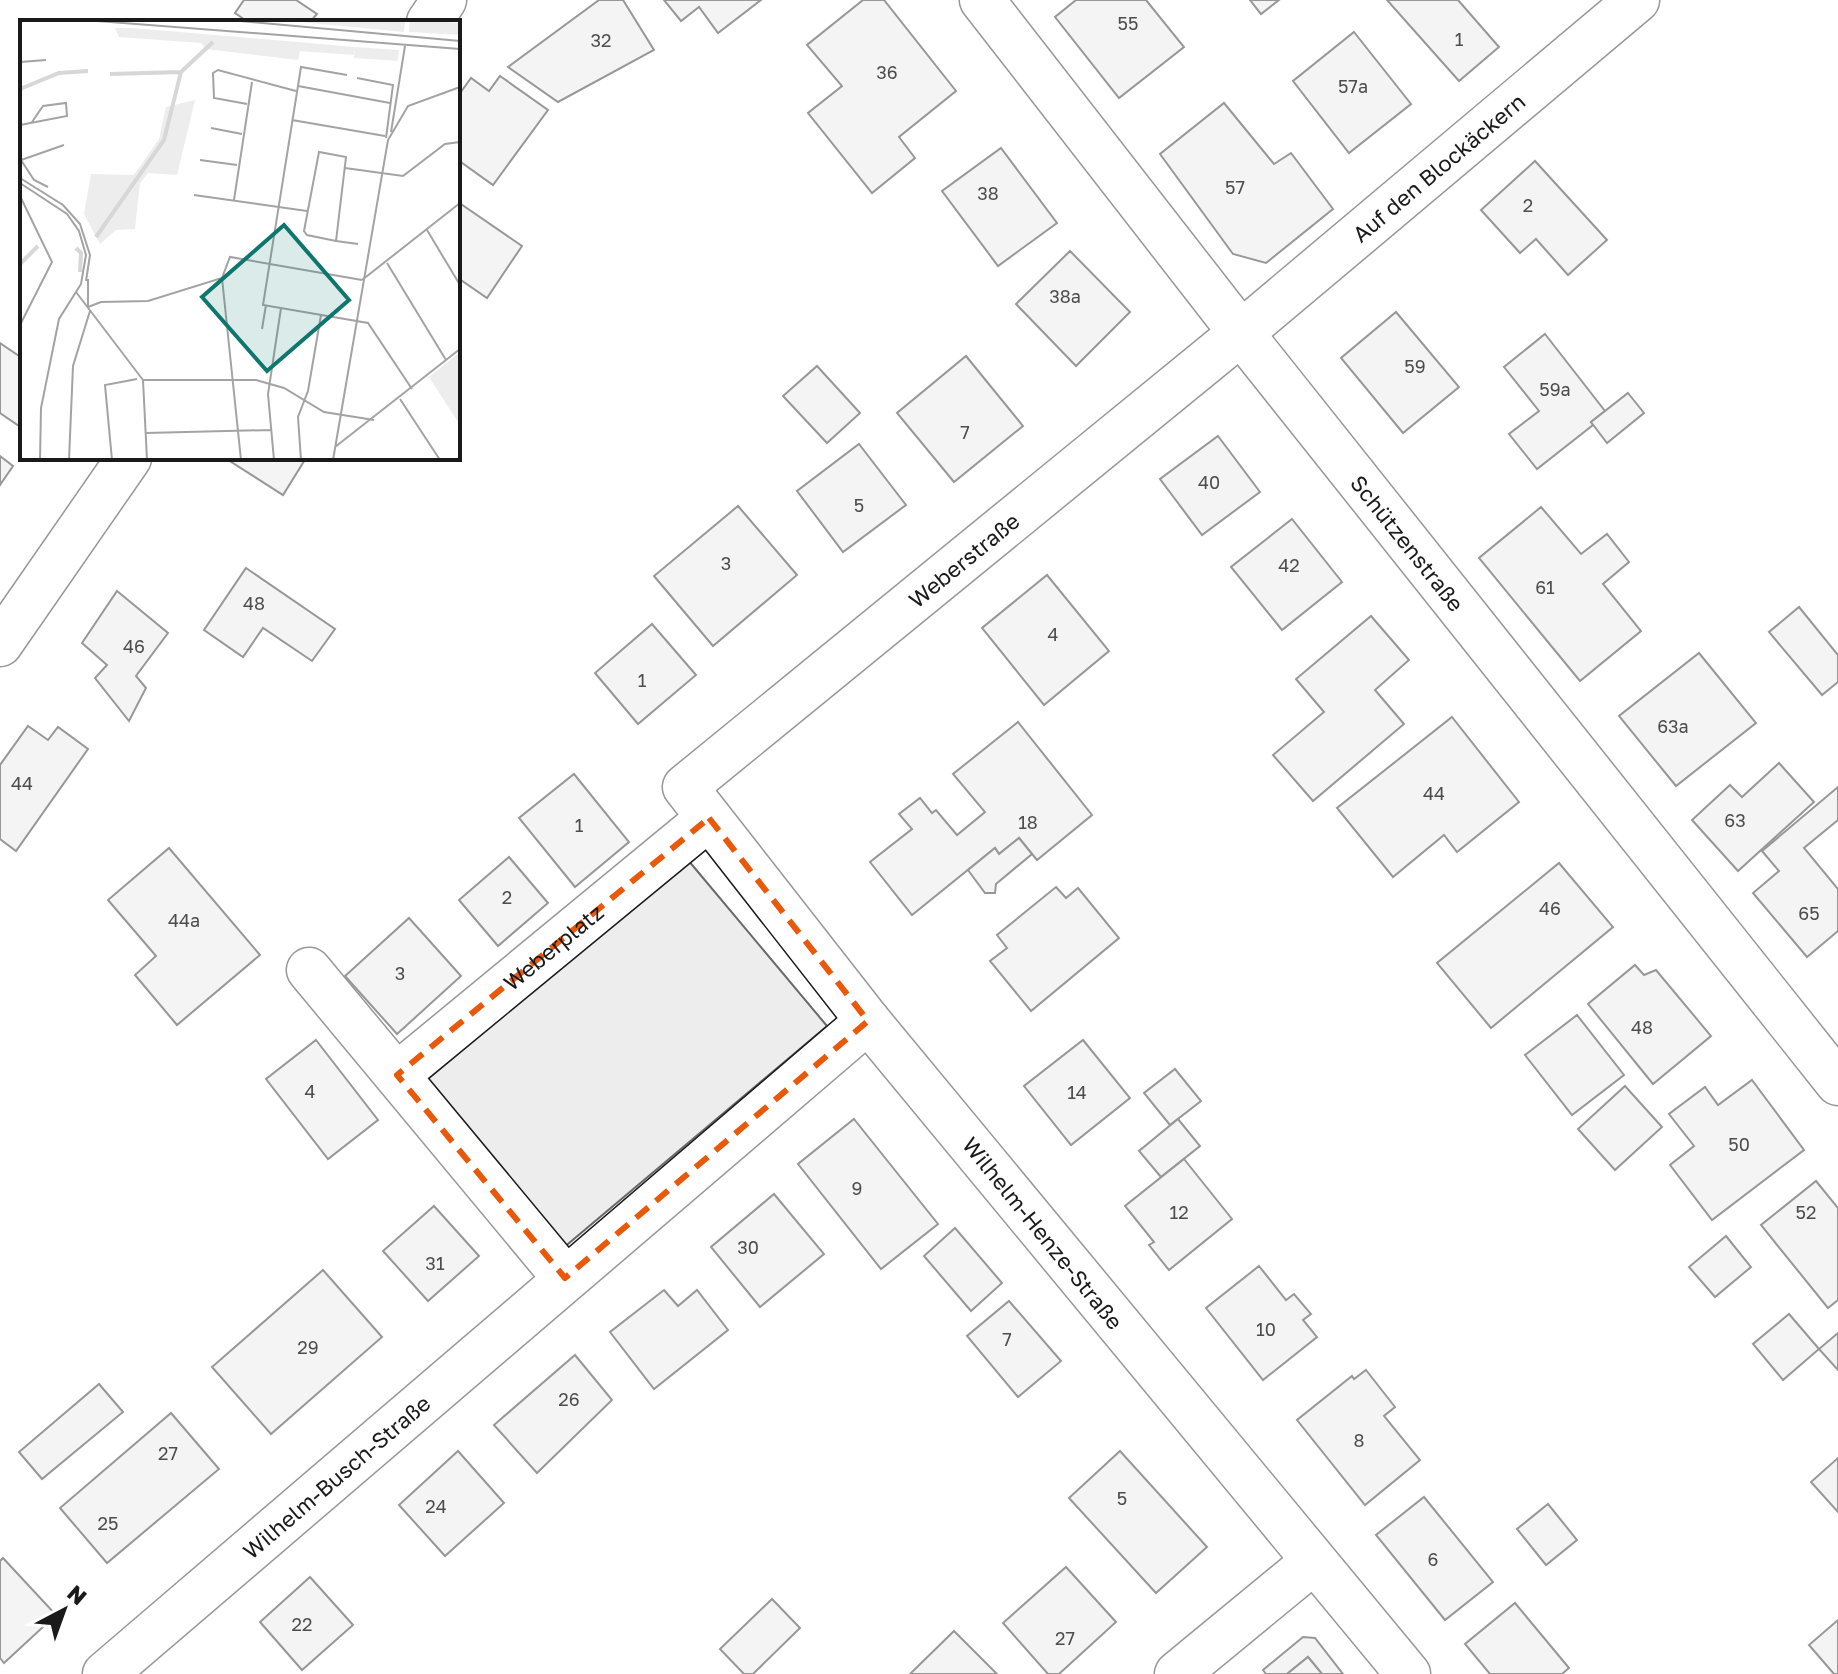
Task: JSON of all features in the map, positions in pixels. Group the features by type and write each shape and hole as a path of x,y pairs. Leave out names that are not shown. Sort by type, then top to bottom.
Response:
{"street":[{"path":"430,20 444,0"},
{"name":"Schützenstraße","path":"982,0 1241,333 1838,1083"},
{"name":"Auf den Blockäckern","path":"1241,333 1637,0"},
{"name":"Weberstraße","path":"697,803 1241,333"},
{"path":"0,644 128,460"},
{"name":"Wilhelm-Henze-Straße","path":"697,803 868,1021 1408,1674"},
{"name":"Weberplatz","path":"397,1075 697,803"},
{"path":"309,970 565,1278"},
{"name":"Wilhelm-Busch-Straße","path":"105,1674 868,1021"},
{"path":"1177,1674 1313,1562"}],"highlighted area":[{"path":"709,818 868,1021 565,1278 397,1075"}],"shaded area":[{"path":"688,860 827,1026 562,1249 423,1083"}],"building":[{"path":"244,0 296,0 317,14 312,20 245,20 235,13"},
{"path":"599,0 623,0 654,50 558,102 508,67"},
{"path":"664,0 761,0 718,33 699,7 681,21"},
{"path":"863,0 884,0 956,91 899,137 915,158 872,193 808,113 842,86 807,45"},
{"path":"1076,0 1146,0 1184,47 1119,98 1055,17"},
{"path":"1250,0 1279,0 1261,14"},
{"path":"1387,0 1458,0 1499,47 1459,81"},
{"path":"1354,32 1411,104 1349,153 1293,81"},
{"path":"500,76 548,110 493,185 460,161 460,93 471,78 489,91"},
{"path":"1224,103 1274,164 1291,153 1333,209 1266,263 1233,254 1160,154"},
{"path":"1001,148 1057,223 998,266 942,191"},
{"path":"1535,161 1607,240 1568,275 1536,239 1520,253 1481,210"},
{"path":"460,203 522,246 487,298 460,279"},
{"path":"1070,251 1130,312 1076,366 1016,304"},
{"path":"1396,312 1459,387 1403,433 1341,358"},
{"path":"1545,334 1605,411 1591,422 1593,425 1537,469 1509,434 1539,411 1504,367"},
{"path":"0,343 20,357 20,427 0,413"},
{"path":"966,356 1023,426 954,482 897,413"},
{"path":"817,366 860,413 827,443 783,396"},
{"path":"1628,393 1644,413 1607,443 1591,422"},
{"path":"1218,436 1260,492 1202,535 1160,479"},
{"path":"859,444 906,505 843,552 797,491"},
{"path":"0,456 13,466 0,485"},
{"path":"228,460 305,460 283,495"},
{"path":"738,506 797,575 713,646 654,576"},
{"path":"1541,507 1581,554 1607,534 1629,562 1603,584 1641,631 1580,681 1479,558"},
{"path":"1292,519 1342,582 1282,630 1231,567"},
{"path":"246,568 335,629 312,661 263,628 243,657 204,630"},
{"path":"1047,575 1109,651 1044,705 982,628"},
{"path":"117,591 168,633 136,676 146,688 129,721 95,678 107,665 82,643"},
{"path":"1799,607 1838,655 1838,682 1822,695 1769,632"},
{"path":"1371,616 1409,660 1375,690 1404,724 1313,801 1273,755 1324,712 1296,679"},
{"path":"652,624 696,675 638,724 595,673"},
{"path":"1699,653 1756,723 1676,786 1619,716"},
{"path":"1452,717 1519,802 1457,852 1444,835 1393,877 1337,808"},
{"path":"1018,722 1092,815 1037,860 1019,838 999,854 995,848 912,915 870,862 912,829 899,814 920,798 932,813 936,810 957,835 985,812 953,774"},
{"path":"28,726 48,740 58,727 88,749 16,851 0,839 0,765"},
{"path":"1779,763 1814,802 1738,871 1692,820 1730,785 1742,797"},
{"path":"574,774 629,842 575,887 519,818"},
{"path":"1838,787 1838,820 1804,848 1838,889 1838,931 1807,957 1753,893 1779,871 1762,851"},
{"path":"1019,838 1032,854 996,884 995,893 985,893 968,870 995,848 999,854"},
{"path":"169,848 260,955 177,1025 135,975 156,956 108,900"},
{"path":"509,857 548,903 498,946 459,900"},
{"path":"1559,863 1613,927 1491,1028 1437,963"},
{"path":"1056,887 1066,898 1078,888 1119,938 1031,1011 990,961 1007,948 997,935"},
{"path":"409,918 461,976 397,1034 345,976"},
{"path":"1635,965 1644,975 1656,970 1711,1036 1653,1084 1588,1004"},
{"path":"1577,1015 1624,1075 1572,1115 1525,1055"},
{"path":"316,1040 378,1120 328,1159 266,1079"},
{"path":"1083,1040 1130,1098 1071,1145 1024,1086"},
{"path":"1175,1069 1201,1101 1170,1125 1144,1093"},
{"path":"1752,1080 1804,1150 1712,1220 1670,1165 1694,1146 1669,1114 1705,1087 1718,1105"},
{"path":"1625,1086 1662,1127 1615,1170 1578,1129"},
{"path":"854,1119 938,1224 881,1269 798,1164"},
{"path":"1178,1119 1200,1146 1161,1177 1139,1151"},
{"path":"1184,1159 1232,1219 1169,1270 1149,1245 1154,1242 1125,1206"},
{"path":"1816,1181 1838,1208 1838,1300 1828,1308 1761,1225"},
{"path":"774,1194 824,1254 760,1307 711,1247"},
{"path":"434,1206 479,1256 428,1301 383,1251"},
{"path":"955,1228 1002,1283 971,1311 924,1256"},
{"path":"1726,1236 1751,1267 1715,1297 1689,1267"},
{"path":"1259,1266 1286,1300 1294,1294 1311,1314 1303,1320 1317,1337 1263,1380 1206,1308"},
{"path":"323,1270 382,1337 271,1434 212,1367"},
{"path":"664,1290 678,1306 697,1290 728,1330 654,1389 610,1332"},
{"path":"1009,1301 1061,1361 1018,1397 967,1336"},
{"path":"1789,1314 1819,1349 1783,1380 1753,1344"},
{"path":"1838,1333 1838,1370 1819,1349"},
{"path":"575,1355 612,1400 537,1473 494,1425"},
{"path":"1366,1370 1395,1407 1384,1416 1420,1460 1365,1505 1297,1420 1352,1376 1354,1379"},
{"path":"99,1384 123,1412 42,1479 19,1452"},
{"path":"171,1413 219,1469 107,1563 60,1508"},
{"path":"458,1451 504,1503 445,1556 399,1505"},
{"path":"1120,1451 1207,1547 1156,1593 1069,1498"},
{"path":"1838,1458 1838,1512 1811,1482"},
{"path":"1424,1497 1493,1582 1445,1620 1376,1535"},
{"path":"1548,1504 1577,1540 1546,1565 1517,1529"},
{"path":"3,1558 56,1615 4,1663 0,1658 0,1561"},
{"path":"1066,1567 1116,1622 1059,1674 1048,1674 1003,1623"},
{"path":"310,1577 353,1625 302,1670 260,1622"},
{"path":"772,1599 800,1628 753,1674 744,1674 720,1649"},
{"path":"1515,1603 1569,1668 1562,1674 1490,1674 1465,1644"},
{"path":"1838,1620 1838,1674 1834,1674 1809,1645"},
{"path":"954,1631 997,1674 910,1674"},
{"path":"1303,1637 1315,1638 1343,1674 1322,1674 1308,1657 1287,1674 1266,1674 1263,1670"},
{"path":"1308,1657 1322,1674 1287,1674"}]}
